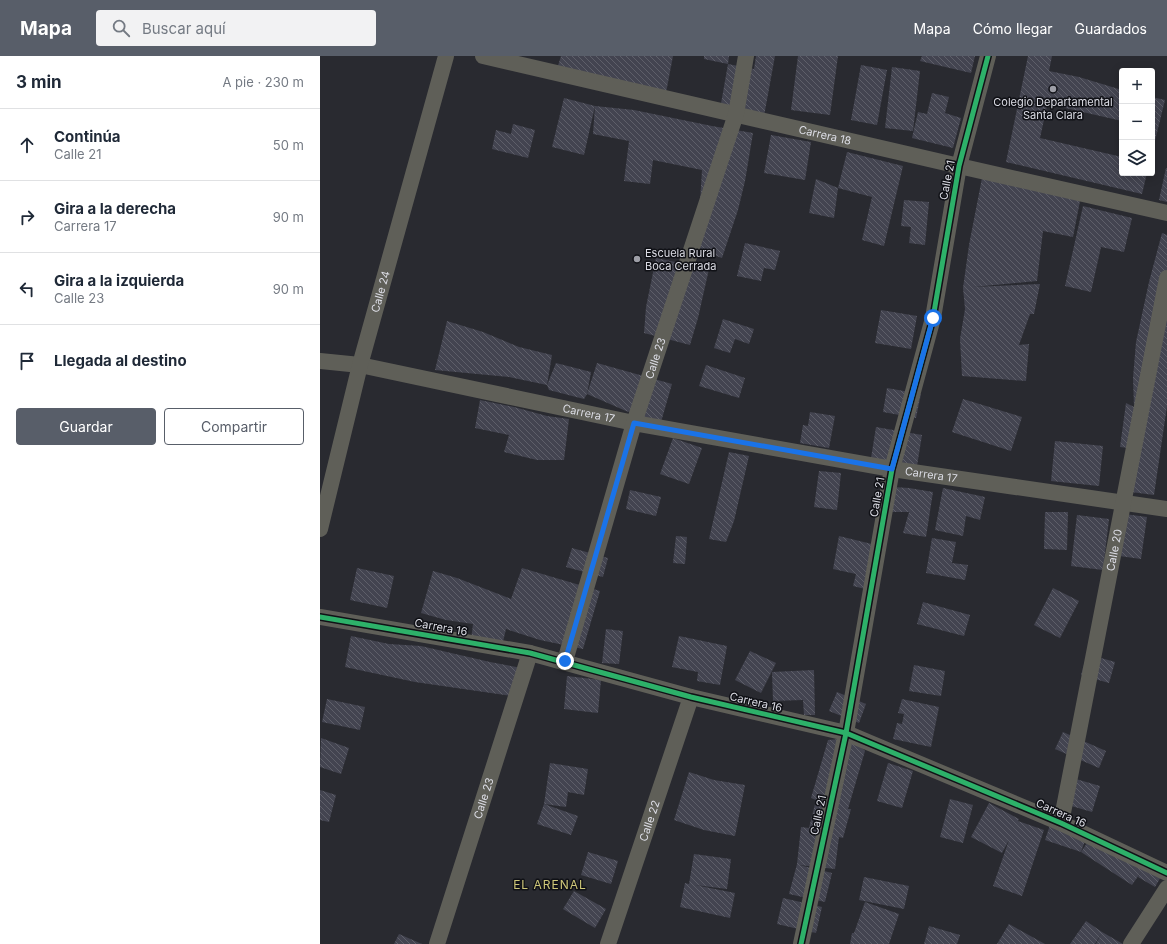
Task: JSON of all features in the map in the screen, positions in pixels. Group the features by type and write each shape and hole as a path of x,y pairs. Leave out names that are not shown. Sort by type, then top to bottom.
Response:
{"street":[{"name":"Calle 24","path":"320,529 360,365 446,56"},
{"name":"Carrera 18","path":"483,56 1167,213"},
{"name":"Calle 23","path":"565,661 634,423 736,114 746,56"},
{"name":"Calle 21","path":"801,944 846,733 892,469 933,318 960,166 988,56"},
{"name":"Calle 20","path":"1061,823 1167,278"},
{"name":"Carrera 17","path":"320,361 360,365 634,423 892,469 1167,509"},
{"name":"Carrera 16","path":"320,617 530,652 691,697 846,733 1061,823 1167,873"},
{"name":"Calle 23","path":"437,944 530,652"},
{"name":"Calle 22","path":"608,944 691,697"},
{"path":"1131,944 1167,888"}],"building":[{"path":"561,56 673,56 665,98 556,72"},
{"path":"704,56 729,56 728,64 704,59"},
{"path":"756,56 775,56 764,116 720,109 728,64 754,69"},
{"path":"798,56 838,56 830,115 791,110"},
{"path":"922,56 975,56 971,73 920,61"},
{"path":"1028,56 1052,56 1049,71 1079,77 1119,89 1119,120 1027,101 1047,106 1040,138 1119,156 1119,176 1146,176 1142,194 1006,162"},
{"path":"861,65 887,70 877,125 851,120"},
{"path":"892,67 920,71 913,131 885,128"},
{"path":"932,93 949,97 945,113 961,118 953,148 912,138 918,112 927,114"},
{"path":"564,98 595,106 584,155 552,147"},
{"path":"1155,98 1165,100 1155,141"},
{"path":"595,106 634,110 753,133 745,181 738,210 722,258 688,246 700,202 702,170 653,160 650,184 624,181 629,141 593,134"},
{"path":"513,124 535,130 528,158 492,149 496,130 511,134"},
{"path":"771,135 811,142 805,180 764,173"},
{"path":"847,152 903,166 884,246 862,240 872,197 838,188"},
{"path":"1167,168 1167,202 1159,200"},
{"path":"982,178 1080,201 1073,237 1043,231 1037,281 973,287 1040,284 1034,314 1030,314 1019,345 1029,344 1026,381 962,376 960,339 965,309 963,288 969,245"},
{"path":"816,179 838,188 834,218 809,213"},
{"path":"904,200 929,202 925,245 909,243 911,227 901,226"},
{"path":"1083,206 1132,218 1124,252 1101,247 1091,292 1065,286"},
{"path":"1162,233 1167,235 1167,406 1154,495 1131,492 1135,450 1145,450 1120,447 1126,403 1134,407 1133,378 1136,342 1149,282"},
{"path":"745,243 780,251 775,270 764,268 761,281 737,276"},
{"path":"656,258 709,269 698,318 690,345 644,333 646,307"},
{"path":"881,310 917,316 911,349 875,343"},
{"path":"723,319 754,329 749,344 735,339 730,353 714,348"},
{"path":"447,321 483,332 519,347 552,355 547,385 509,377 435,370"},
{"path":"556,363 591,372 587,394 584,399 549,390 547,385"},
{"path":"597,363 672,384 661,422 626,411 587,394"},
{"path":"706,365 745,378 739,398 699,386"},
{"path":"887,388 921,394 916,418 883,412"},
{"path":"963,399 1022,417 1011,451 952,432"},
{"path":"480,400 547,416 569,419 564,460 537,460 504,452 509,435 475,428"},
{"path":"810,412 835,416 829,448 800,443 803,425 808,426"},
{"path":"876,427 922,435 917,466 871,458"},
{"path":"673,438 702,448 689,484 660,474"},
{"path":"1055,441 1103,446 1099,486 1051,481"},
{"path":"729,452 749,456 734,521 726,542 709,539"},
{"path":"819,471 841,473 837,510 814,507"},
{"path":"893,487 933,492 926,537 903,533 909,512 892,512"},
{"path":"943,488 985,497 980,520 966,516 963,536 935,530"},
{"path":"630,490 661,497 656,516 626,509"},
{"path":"1045,512 1068,512 1067,550 1044,549"},
{"path":"1117,513 1147,517 1141,559 1112,555"},
{"path":"1077,515 1109,519 1103,570 1071,566"},
{"path":"676,536 687,537 685,564 673,563"},
{"path":"839,536 884,547 869,590 853,586 856,574 833,569"},
{"path":"932,538 956,542 952,563 968,565 965,580 926,573"},
{"path":"572,548 608,558 603,577 566,567"},
{"path":"357,568 394,576 387,608 350,600"},
{"path":"522,568 600,591 583,649 540,640 506,629 502,646 471,640 473,624 446,620 421,613 433,571 457,578 511,599"},
{"path":"1053,588 1079,601 1060,638 1034,625"},
{"path":"923,602 970,615 964,636 917,624"},
{"path":"606,629 623,631 619,664 602,663"},
{"path":"351,636 389,644 421,646 522,668 518,697 415,682 345,667"},
{"path":"679,636 727,646 720,685 697,681 698,672 672,667"},
{"path":"750,651 776,663 761,693 735,680"},
{"path":"1087,654 1115,662 1109,683 1081,675"},
{"path":"914,665 945,671 941,696 909,691"},
{"path":"814,670 815,715 804,715 803,700 773,701 772,672"},
{"path":"567,676 601,680 598,713 564,709"},
{"path":"837,692 866,704 859,723 829,711"},
{"path":"327,699 365,707 360,730 322,722"},
{"path":"902,699 939,707 931,747 893,739 897,723 902,724 904,714 898,713"},
{"path":"1063,732 1106,751 1099,768 1055,749"},
{"path":"321,738 349,748 341,774 320,767"},
{"path":"851,738 865,751 848,809 851,809 843,838 839,837 835,869 799,865 832,873 825,902 789,894 797,864 801,827 809,828 816,800 811,798 828,740"},
{"path":"550,763 588,769 584,795 568,792 566,807 544,804"},
{"path":"888,763 913,771 902,808 877,801"},
{"path":"689,772 714,780 745,785 735,836 704,830 674,820"},
{"path":"1069,777 1100,786 1092,812 1061,803"},
{"path":"320,790 336,795 329,822 320,820"},
{"path":"950,799 973,805 963,843 940,837"},
{"path":"989,803 1019,819 1018,821 1044,830 1022,896 993,886 1009,840 1002,853 971,837"},
{"path":"544,804 578,816 571,835 537,824"},
{"path":"1050,825 1086,838 1081,852 1045,840"},
{"path":"1091,837 1162,875 1155,887 1138,877 1141,872 1132,885 1081,852"},
{"path":"588,852 618,861 611,884 581,875"},
{"path":"694,854 731,859 727,889 695,885 735,893 730,918 680,907 685,883 689,884"},
{"path":"864,877 909,886 904,909 859,900"},
{"path":"574,891 606,909 595,928 563,909"},
{"path":"783,898 822,907 816,933 777,924"},
{"path":"865,902 899,914 889,944 850,944 852,933 854,933"},
{"path":"1086,921 1123,944 1096,944 1101,934 1095,944 1070,944"},
{"path":"1009,924 1045,944 997,944"},
{"path":"929,926 960,935 957,944 924,944"},
{"path":"399,934 422,944 394,944"}],"cycle path":[{"path":"801,944 846,733 892,469 933,318 959,166 988,56"},
{"path":"320,617 530,653 691,697 846,733 1061,823 1167,873"}],"place":[{"name":"Colegio Departamental Santa Clara","path":"1053,89"},
{"name":"Escuela Rural Boca Cerrada","path":"637,259"}],"district":[{"name":"EL ARENAL","path":"550,884"}],"route":[{"path":"565,661 634,423 892,469 933,318"}]}
